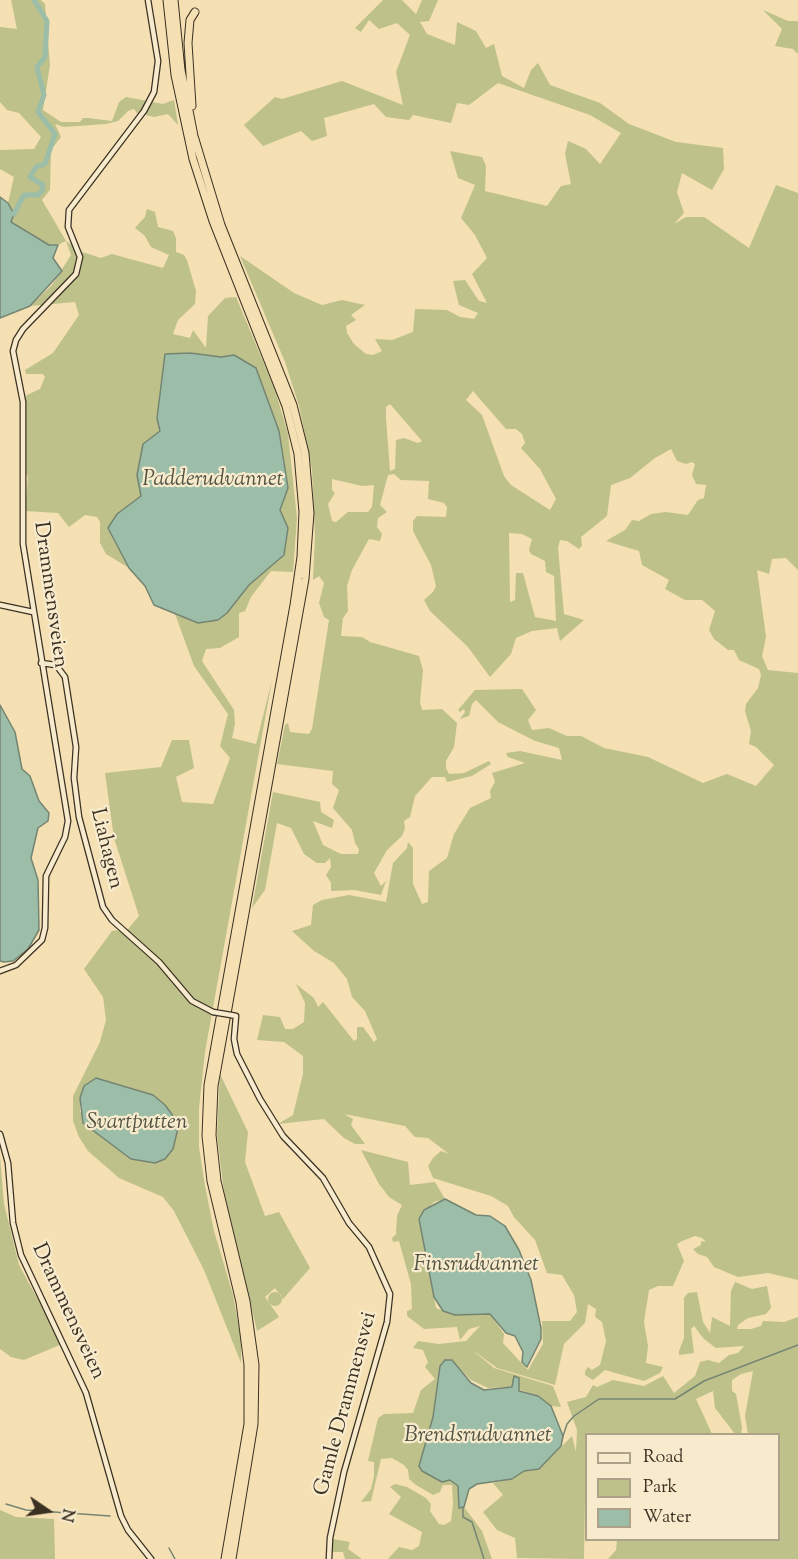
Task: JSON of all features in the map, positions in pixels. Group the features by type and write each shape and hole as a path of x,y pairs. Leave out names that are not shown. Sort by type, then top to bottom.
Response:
{"highway":[{"path":"167,0 175,75 193,159 216,230 286,406 298,454 303,512 302,557 296,596 208,1085 206,1136 211,1181 244,1322 249,1386 245,1443 225,1559"},
{"path":"174,0 180,62 194,136 221,225 293,405 304,453 310,513 305,579 214,1086 212,1136 217,1181 246,1301 255,1365 254,1424 232,1559"},
{"path":"194,136 188,43 190,21 195,12"}],"main road":[{"name":"Drammensveien","path":"0,971 16,965 42,940 45,928 46,876 68,826 68,813 32,609 22,535 23,402 13,357 14,345 23,329 76,274 80,257 68,226 68,212 144,111 154,92 158,62 148,0"},
{"path":"0,605 32,609"},
{"name":"Liahagen","path":"41,663 56,665 65,677 76,747 74,778 79,817 103,907 112,920 159,962 192,1001 213,1012 233,1016"},
{"name":"Gamle Drammensvei","path":"233,1016 235,1047 260,1099 283,1136 322,1178 349,1223 369,1247 390,1294 387,1322 344,1472 330,1539 329,1559"},
{"name":"Drammensveien","path":"0,1134 8,1163 18,1246 86,1393 117,1500 138,1542 151,1559"}],"green space":[{"path":"11,0 41,0 45,4 50,65 43,110 61,122 80,122 83,118 112,121 119,102 126,97 163,104 174,100 178,125 168,114 154,117 137,113 134,109 128,111 118,121 106,124 64,127 55,124 61,137 51,150 50,190 42,200 66,241 58,245 49,245 11,221 14,214 8,203 14,177 0,169 0,150 34,149 41,137 19,113 7,110 0,102 0,27 17,29"},
{"path":"383,0 402,0 416,14 422,0 438,0 429,21 420,22 427,34 455,45 457,22 476,31 486,48 494,44 502,76 524,88 531,70 538,63 550,85 600,103 629,124 676,142 723,148 724,169 712,190 682,173 677,192 684,213 674,224 686,217 704,217 749,248 776,185 798,193 798,570 786,558 772,559 769,574 757,570 766,637 762,656 768,670 798,673 798,1280 768,1273 738,1277 714,1267 707,1257 698,1254 693,1249 701,1245 701,1241 706,1242 702,1238 695,1236 677,1244 684,1261 673,1286 658,1286 649,1290 644,1322 648,1346 646,1363 663,1367 660,1373 644,1381 605,1370 593,1380 585,1375 588,1367 592,1370 600,1365 606,1341 602,1322 595,1317 596,1309 588,1304 585,1323 564,1344 555,1385 497,1368 471,1349 494,1368 553,1386 561,1407 551,1406 538,1396 512,1387 488,1388 471,1380 462,1371 440,1366 433,1416 419,1466 422,1471 442,1482 450,1480 458,1486 459,1508 464,1507 482,1531 492,1559 388,1559 399,1547 412,1550 419,1546 422,1532 389,1514 401,1497 390,1487 395,1484 407,1487 426,1498 431,1504 430,1511 439,1524 444,1525 451,1521 453,1504 452,1485 443,1485 440,1492 433,1495 409,1479 408,1470 404,1465 392,1458 381,1459 371,1501 361,1502 371,1489 374,1476 374,1462 368,1461 378,1418 384,1414 413,1413 421,1390 435,1379 425,1367 428,1362 423,1350 413,1348 418,1341 439,1344 466,1341 480,1326 469,1329 460,1340 457,1327 424,1329 407,1316 407,1311 412,1309 411,1284 399,1241 393,1242 392,1238 396,1234 397,1216 402,1205 389,1197 379,1184 361,1150 408,1162 410,1185 435,1182 445,1199 434,1202 419,1219 436,1308 455,1315 490,1314 504,1334 503,1343 528,1370 543,1344 542,1321 570,1321 577,1312 574,1295 562,1275 547,1273 535,1240 514,1217 508,1206 491,1196 433,1178 428,1166 433,1158 441,1151 449,1154 428,1138 415,1137 405,1126 344,1114 353,1119 351,1125 365,1144 355,1144 344,1138 324,1119 278,1124 293,1115 303,1074 303,1056 284,1042 257,1040 263,1015 280,1017 285,1029 293,1029 304,1022 305,1003 296,984 314,998 318,1007 323,1002 354,1041 357,1039 357,1027 363,1027 374,1042 377,1039 365,1011 352,997 347,979 334,963 314,951 292,931 311,925 313,905 322,900 349,895 386,902 393,863 407,848 408,842 413,848 413,884 422,904 428,902 429,871 447,858 454,834 470,808 491,798 490,791 495,782 492,773 525,763 508,757 506,753 520,751 562,760 559,748 535,741 498,722 476,700 472,704 469,716 460,719 465,712 464,709 460,712 458,710 475,690 522,689 536,710 528,720 532,730 549,728 567,736 581,736 604,748 648,757 703,783 727,774 756,786 774,765 756,747 749,744 751,731 745,711 746,704 758,688 761,675 759,669 739,660 734,650 728,650 714,639 709,630 715,611 702,600 685,600 665,589 669,580 642,565 639,551 606,541 625,530 632,520 639,521 651,514 666,512 688,515 698,500 704,498 706,485 696,484 692,475 695,464 677,461 671,449 655,458 630,478 611,485 607,516 581,537 582,546 579,549 567,541 560,540 558,548 564,614 584,620 560,641 557,628 532,631 516,638 511,654 490,677 468,647 430,611 424,600 436,586 431,565 413,531 413,521 417,516 446,517 447,507 444,503 428,499 429,481 401,480 394,474 388,475 380,505 387,512 378,518 377,527 382,534 380,541 369,539 352,570 347,586 348,611 343,618 341,636 362,637 370,642 419,656 423,670 420,702 422,710 442,709 457,723 454,747 446,761 449,774 464,773 489,761 491,764 472,776 447,782 445,777 432,777 415,796 410,817 404,821 405,828 402,836 387,850 374,873 381,886 386,881 381,895 354,890 331,891 331,883 326,875 331,867 330,858 325,863 317,863 304,854 291,828 277,823 265,890 252,908 273,792 320,802 321,812 334,820 332,828 313,821 323,845 341,854 358,854 359,849 352,830 333,808 339,790 332,784 333,771 277,764 285,725 288,723 290,732 309,734 312,729 329,620 324,617 319,603 324,583 319,576 313,580 315,536 312,469 299,406 285,362 240,256 294,293 322,305 342,300 365,305 351,315 356,320 346,326 347,333 354,344 366,354 373,355 382,351 375,339 392,340 413,332 415,309 447,310 460,317 474,319 478,313 459,305 453,281 465,280 479,301 487,303 472,274 487,258 475,235 461,218 475,185 458,178 450,151 482,157 486,166 485,191 547,206 561,186 571,184 565,154 568,141 586,149 600,164 621,133 590,115 498,83 469,105 457,103 451,123 413,115 409,120 386,117 374,104 324,118 327,136 312,141 301,131 263,146 244,125 275,97 282,99 342,81 403,105 396,72 410,35 397,23 379,29 369,20 361,32 355,28","holes":["473,391 506,429 516,429 522,434 525,443 521,448 540,469 556,499 550,510 511,485 504,476 482,415 466,400","390,404 422,441 418,443 404,438 396,440 395,469 390,471 386,407","332,479 362,486 374,485 372,507 368,512 348,512 336,522 332,521 328,504 335,493 332,490","509,533 522,534 532,539 529,550 531,554 545,561 546,572 554,576 556,621 535,617 523,573 516,573 515,600 510,602"]},
{"path":"763,10 788,21 798,21 798,54 793,49 775,46 782,29"},
{"path":"147,209 155,212 158,227 173,231 176,238 176,252 184,255 187,260 196,291 195,304 178,320 173,334 190,338 193,330 206,348 208,316 225,298 236,297 275,390 288,434 297,518 293,572 271,571 251,597 245,611 239,613 239,637 220,648 206,649 202,661 234,710 235,724 232,738 256,744 272,680 205,1052 199,1108 199,1147 205,1186 214,1231 233,1295 241,1339 241,1363 204,1270 174,1211 163,1197 119,1178 88,1151 73,1121 73,1096 100,1042 106,1020 103,997 84,969 112,931 128,929 139,916 114,838 105,773 161,767 172,740 189,740 194,768 176,777 182,802 213,804 230,758 220,746 228,714 194,666 174,611 198,622 227,613 249,585 284,555 288,528 280,510 288,488 279,431 256,368 234,355 221,357 190,353 163,379 157,418 160,431 137,475 141,496 117,514 108,528 129,568 106,554 100,543 100,522 97,517 85,515 69,527 58,513 25,511 28,477 23,467 22,402 27,395 40,389 45,377 43,374 26,374 25,370 53,353 79,315 75,302 30,306 52,285 71,255 66,241 82,252 101,258 112,254 163,268 169,255 151,247 145,236 135,228 145,217","holes":["96,1078 153,1095 80,1112 80,1098"]},
{"path":"220,1074 248,1132 245,1162 265,1216 279,1212 310,1268 283,1299 275,1288 265,1297 279,1317 257,1331 224,1192 217,1135"},
{"path":"0,1156 4,1204 19,1265 62,1344 24,1360 11,1357 0,1349"},
{"path":"735,1282 752,1289 767,1286 771,1308 766,1314 748,1318 738,1325 737,1329 761,1326 763,1321 784,1322 798,1317 798,1559 608,1559 616,1550 617,1541 780,1541 780,1433 748,1433 745,1416 753,1371 741,1374 732,1380 732,1391 736,1394 741,1433 734,1433 715,1408 713,1391 696,1399 712,1433 585,1433 584,1559 517,1558 515,1538 497,1530 483,1512 503,1495 493,1483 512,1479 524,1471 539,1469 572,1436 576,1452 577,1430 567,1402 586,1397 593,1385 597,1387 613,1380 644,1386 663,1376 674,1393 695,1376 700,1362 708,1360 719,1363 729,1355 738,1353 744,1346 716,1348 704,1339 694,1326 691,1329 694,1353 679,1355 684,1338 684,1298 688,1293 697,1292 703,1322 710,1333 712,1317 730,1326 731,1291"},
{"path":"275,1292 280,1294 282,1299 280,1304 275,1306 270,1304 268,1299 270,1294"},
{"path":"0,1510 16,1517 54,1519 55,1559 0,1559"},
{"path":"333,1539 350,1542 348,1549 362,1559 345,1559 343,1552 331,1552"}],"water":[{"path":"0,197 8,203 14,214 11,222 49,245 58,245 53,258 62,271 30,306 0,318"},
{"name":"Padderudvannet","path":"190,353 221,357 234,355 256,368 279,431 288,488 280,510 288,528 284,555 249,585 227,613 218,620 198,623 154,605 145,586 129,568 108,528 117,514 141,496 137,475 143,444 160,431 157,418 165,354"},
{"path":"0,705 15,732 22,769 30,776 39,801 49,813 48,821 38,828 31,858 38,880 39,930 28,949 13,961 4,962 0,961"},
{"name":"Svartputten","path":"96,1078 153,1095 165,1105 179,1124 173,1149 165,1159 155,1163 131,1159 83,1123 80,1098 84,1086"},
{"name":"Finsrudvannet","path":"445,1199 476,1215 490,1216 505,1226 519,1250 531,1280 541,1328 541,1339 527,1367 522,1362 523,1352 515,1336 506,1333 490,1314 455,1315 443,1311 434,1297 419,1219 424,1210"},
{"name":"Brendsrudvannet","path":"445,1360 452,1360 471,1383 484,1390 512,1387 514,1376 519,1378 519,1391 538,1396 551,1406 563,1436 561,1446 539,1469 524,1471 512,1479 477,1484 469,1489 464,1507 459,1508 458,1486 450,1480 442,1482 422,1471 419,1466 433,1417 440,1366"}],"waterway":[{"path":"14,214 24,195 38,195 42,191 43,185 30,177 36,167 45,164 55,134 38,112 44,95 37,67 45,57 47,21 34,0"},
{"path":"563,1436 567,1424 574,1416 599,1399 675,1399 704,1381 798,1345"},
{"path":"6,1504 26,1510 110,1516"},
{"path":"463,1507 463,1517 472,1522 484,1559"},
{"path":"169,1548 175,1559"}]}
